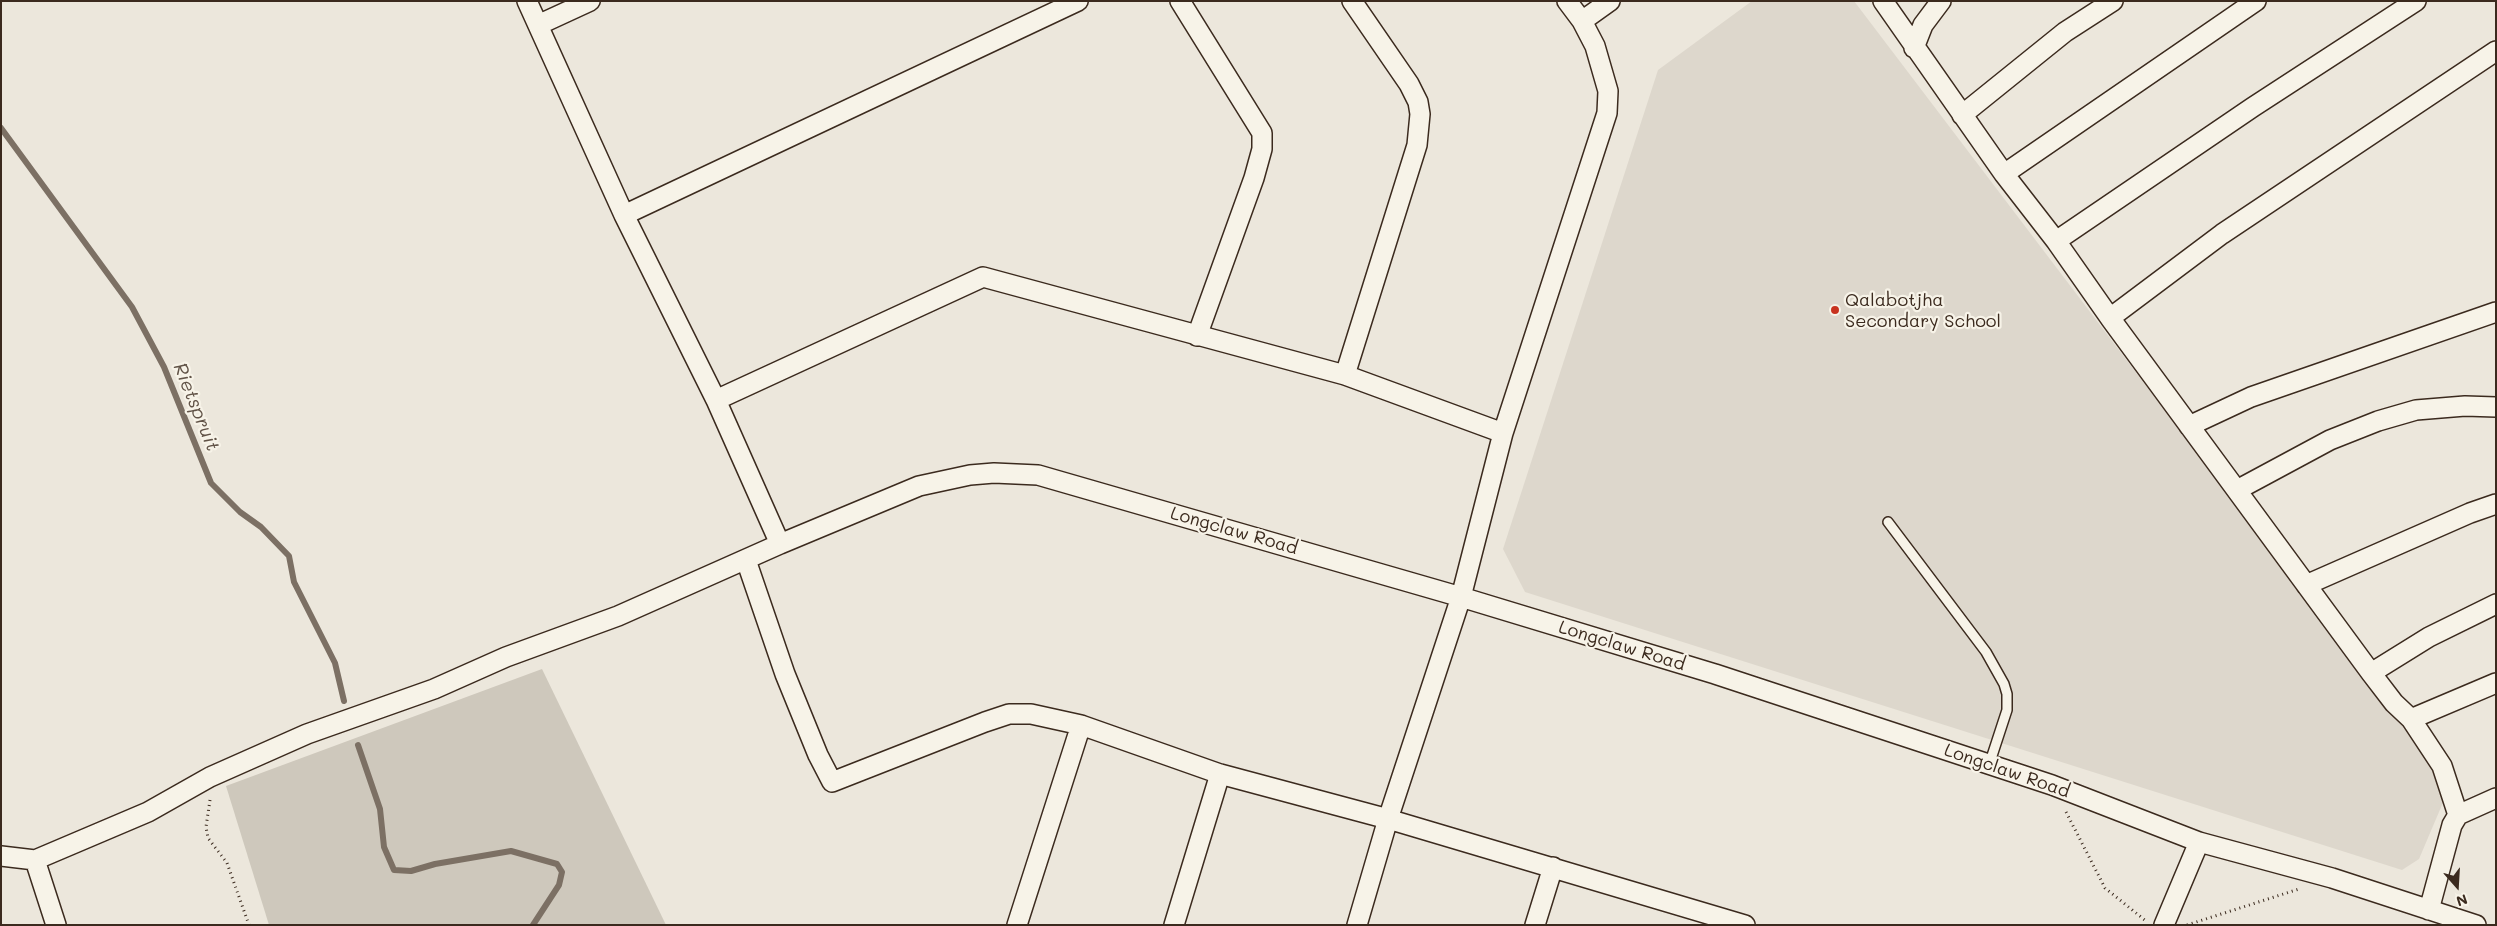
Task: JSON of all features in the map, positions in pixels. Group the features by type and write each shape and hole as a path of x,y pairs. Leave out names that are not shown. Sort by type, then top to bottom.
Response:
{"street":[{"path":"527,1 624,215 716,400 772,548"},
{"path":"538,25 590,1"},
{"path":"624,215 1078,1"},
{"path":"1180,1 1262,133 1262,149 1254,178 1197,336"},
{"path":"1345,375 1417,145 1420,114 1418,102 1409,84 1352,1"},
{"path":"1357,925 1388,819 1460,597 1503,433 1606,113 1608,91 1602,65 1582,21 1567,1"},
{"path":"1582,21 1610,1"},
{"path":"1883,1 1914,48 2004,174 2056,241 2110,318 2306,585 2394,704 2411,719 2442,766 2458,816"},
{"path":"1914,48 1923,26 1941,1"},
{"path":"1962,115 2065,32 2113,1"},
{"path":"2004,174 2256,1"},
{"path":"2056,241 2253,107 2416,1"},
{"path":"2110,318 2222,234 2496,51"},
{"path":"716,400 983,277 1345,375 1503,433"},
{"path":"2190,426 2260,393 2496,312"},
{"path":"2237,490 2330,440 2378,420 2416,410 2465,406 2496,407"},
{"name":"Longclaw Road","path":"35,860 148,812 210,777 307,734 434,689 506,657 618,616 919,486 970,475 1038,475 1460,597 1715,674 2052,786 2199,842 2332,878 2476,925"},
{"path":"2306,585 2470,513 2496,504"},
{"path":"746,560 785,674 818,755 832,782 1010,714 1031,714 1081,725 1220,774 1553,866 1745,925"},
{"path":"2371,673 2429,636 2496,604"},
{"path":"2411,719 2496,683"},
{"path":"1017,925 1081,725"},
{"path":"1174,925 1220,774"},
{"path":"2429,910 2448,838 2458,816 2496,798"},
{"path":"2164,925 2199,842"},
{"path":"1,856 35,860 56,925"},
{"path":"1534,925 1553,866"}],"lane":[{"path":"1888,522 1986,652 2004,684 2007,694 2007,710 1989,765"}],"path":[{"path":"210,777 210,809 206,826 208,838 227,863 249,925"},
{"path":"2052,786 2105,888 2150,925"},
{"path":"2187,925 2332,878"}],"shaded area":[{"name":"Qalabotjha Secondary School","path":"1752,1 1854,1 2450,786 2419,859 2402,870 1525,592 1503,549 1658,70"},
{"path":"542,669 666,925 269,925 226,786"}],"waterway":[{"name":"Rietspruit","path":"1,128 132,307 164,367 211,483 240,512 261,527 289,556 294,582 335,663 344,701"},
{"path":"358,745 380,809 384,847 394,870 411,871 435,864 511,851 557,864 562,872 559,885 533,925"}],"place":[{"name":"Qalabotjha Secondary School","path":"1835,310"}]}
